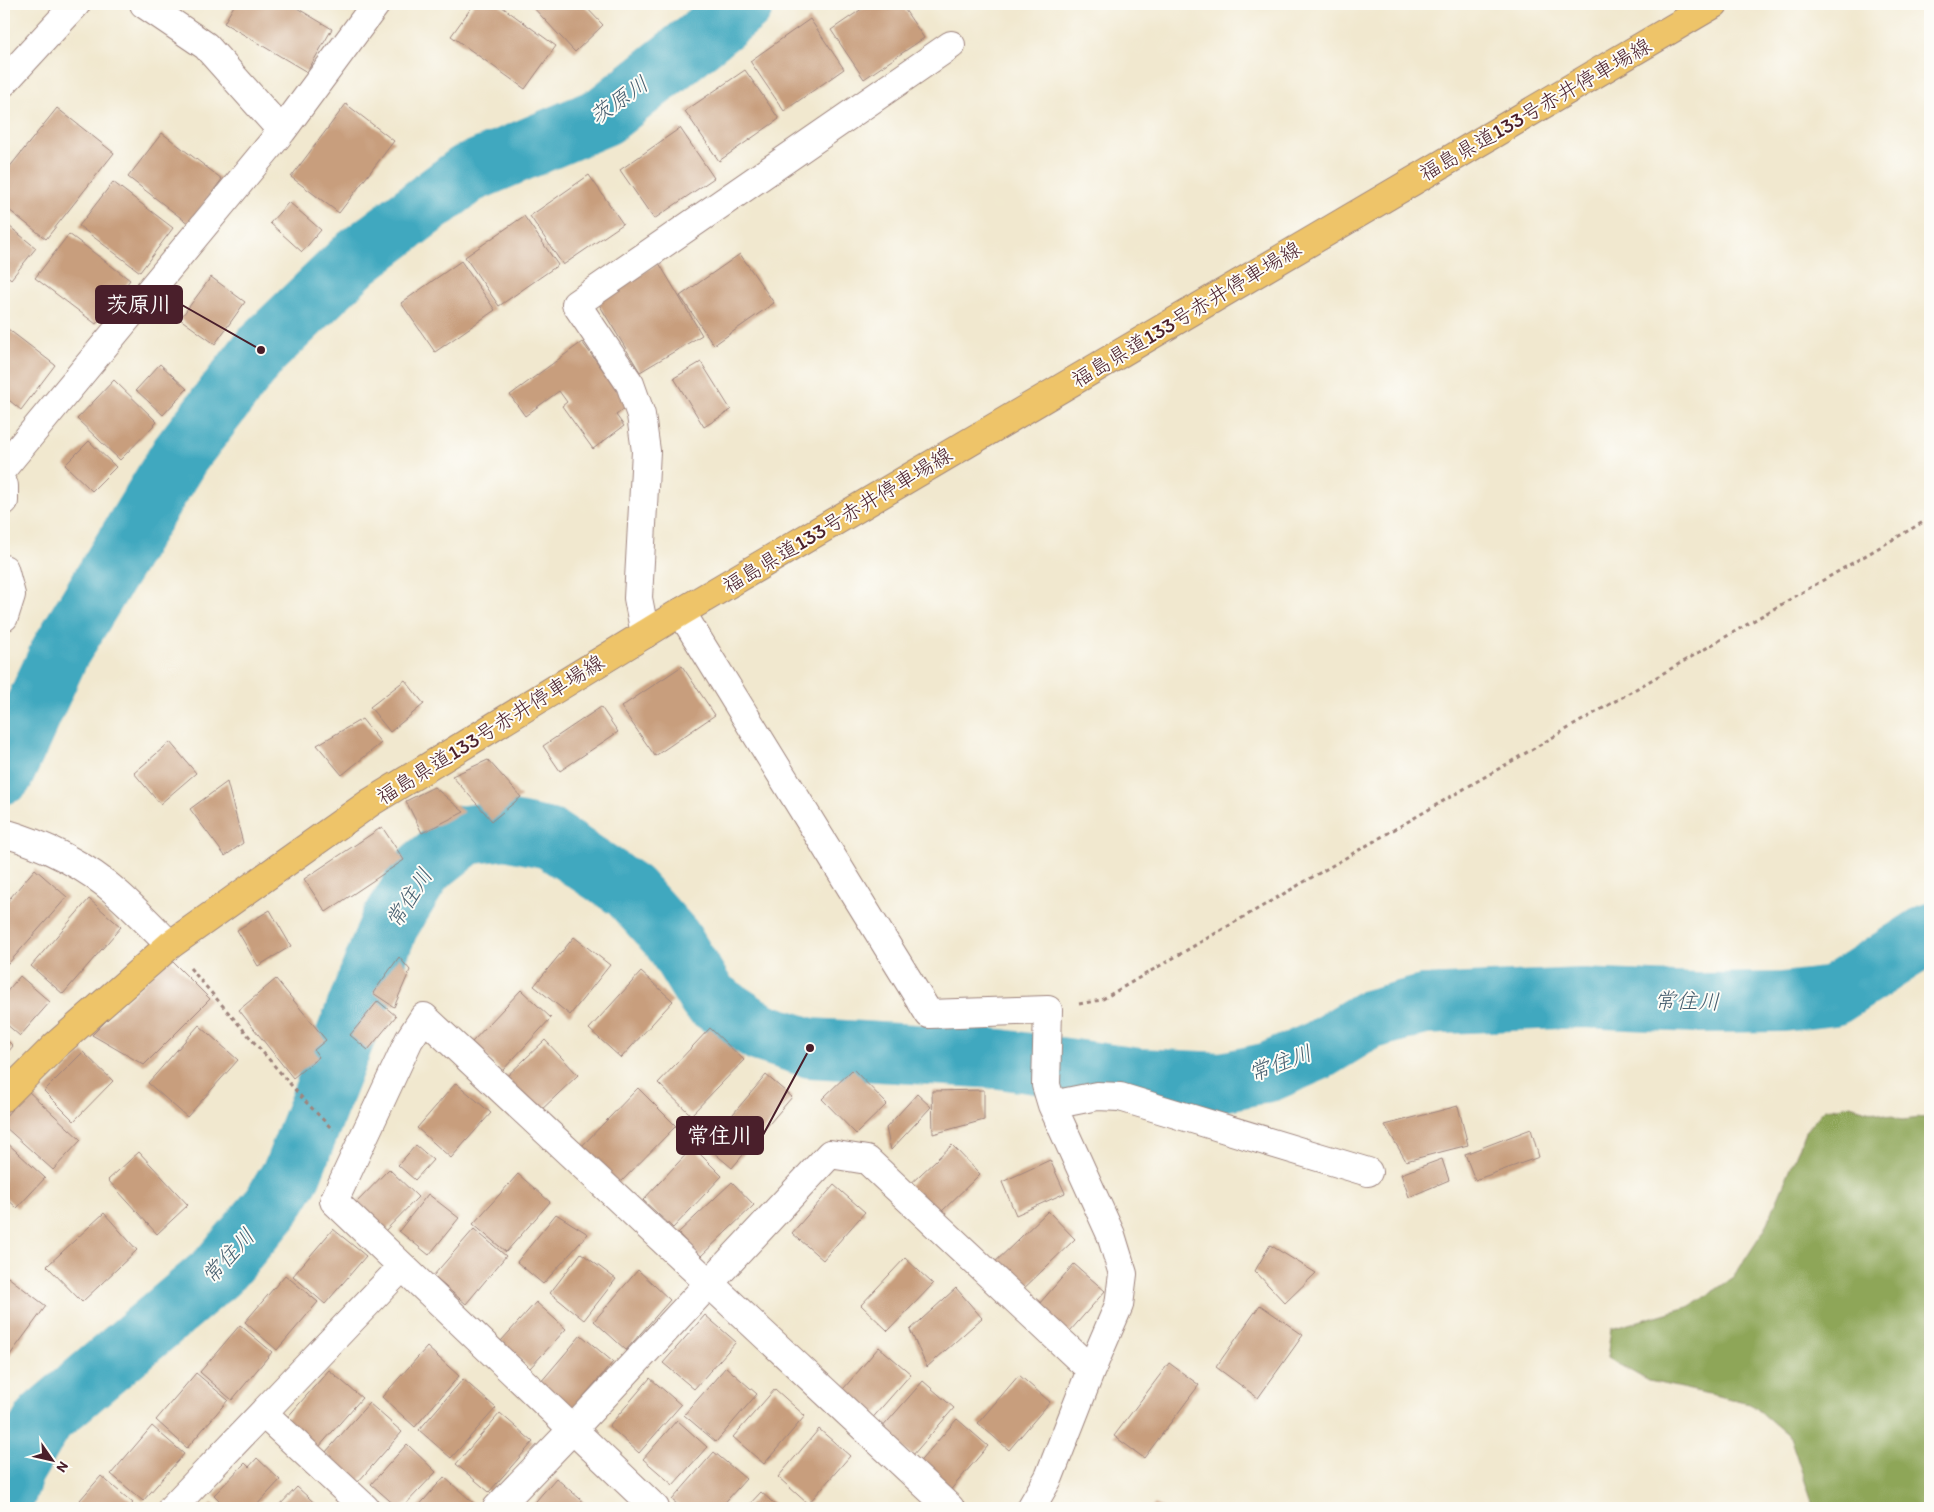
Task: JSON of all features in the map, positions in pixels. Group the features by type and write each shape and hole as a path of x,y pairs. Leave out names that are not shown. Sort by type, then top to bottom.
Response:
{"main road":[{"name":"福島県道133号赤井停車場線","path":"4,1097 55,1046 170,945 371,802 681,612 1714,4"}],"street":[{"path":"4,82 76,4"},
{"path":"144,4 206,46 282,130"},
{"path":"4,467 282,130 376,4"},
{"path":"645,634 638,598 646,451 641,415 630,384 576,304 951,45"},
{"path":"4,486 4,501"},
{"path":"4,569 12,595 4,617"},
{"path":"681,612 930,1014 1048,1020 1049,1095 1111,1235 1122,1274 1118,1305 1048,1477 1031,1508"},
{"path":"13,836 67,857 117,892 170,945"},
{"path":"655,1508 334,1201 409,1040 424,1017 950,1508"},
{"path":"1049,1095 1120,1097 1368,1172"},
{"path":"497,1508 830,1154 868,1160 1091,1370"},
{"path":"172,1508 402,1267"},
{"path":"263,1412 365,1508"}],"path":[{"path":"1048,1020 1101,1000 1930,518"},
{"path":"170,945 304,1100 335,1132"}],"green space":[{"path":"1850,1105 1902,1120 1930,1117 1930,1508 1814,1508 1790,1437 1750,1403 1649,1381 1607,1358 1611,1329 1691,1306 1733,1278 1765,1229 1807,1129 1825,1109"}],"building":[{"path":"235,4 290,4 332,29 307,72 224,23"},
{"path":"474,4 498,4 556,46 525,89 451,36"},
{"path":"530,4 583,4 603,25 575,52"},
{"path":"869,4 901,4 924,38 864,79 831,30"},
{"path":"810,19 844,69 784,111 750,61"},
{"path":"745,70 779,119 719,161 685,111"},
{"path":"346,104 394,141 339,213 291,177"},
{"path":"57,108 114,153 46,239 4,206 4,174"},
{"path":"680,128 714,178 654,219 620,170"},
{"path":"162,133 222,179 189,224 128,177"},
{"path":"589,175 623,224 563,265 530,216"},
{"path":"113,182 173,228 140,272 79,226"},
{"path":"289,202 321,230 302,252 270,223"},
{"path":"524,216 558,265 499,306 465,257"},
{"path":"4,222 36,248 11,279 4,273"},
{"path":"69,234 130,280 96,324 35,278"},
{"path":"740,254 774,303 714,345 680,296"},
{"path":"461,261 495,310 435,352 401,303"},
{"path":"659,263 702,335 640,372 597,301"},
{"path":"211,277 245,302 215,344 180,319"},
{"path":"4,326 55,365 21,410 4,396"},
{"path":"582,342 629,405 616,415 624,426 593,449 562,406 567,402 559,391 525,416 510,395"},
{"path":"701,362 731,410 704,427 674,378"},
{"path":"160,364 187,389 163,415 136,390"},
{"path":"114,380 157,422 120,460 77,419"},
{"path":"89,441 116,467 92,491 65,465"},
{"path":"682,666 715,715 655,756 621,707"},
{"path":"405,680 424,704 390,732 370,707"},
{"path":"601,707 618,732 560,771 543,746"},
{"path":"362,719 381,743 342,775 317,745"},
{"path":"170,742 196,773 160,804 134,773"},
{"path":"488,760 521,797 492,821 452,776"},
{"path":"227,782 243,843 225,856 190,809"},
{"path":"434,787 464,812 422,833 406,801"},
{"path":"382,827 404,860 326,912 304,879"},
{"path":"35,869 67,897 8,964 4,960 4,905"},
{"path":"89,899 121,927 63,994 31,966"},
{"path":"270,910 291,946 258,966 237,930"},
{"path":"574,937 610,965 570,1015 534,986"},
{"path":"399,957 410,970 394,1007 373,993"},
{"path":"169,958 210,999 144,1065 92,1035"},
{"path":"641,972 673,1001 621,1058 589,1029"},
{"path":"20,976 50,1002 20,1036 4,1022 4,995"},
{"path":"276,979 326,1040 314,1050 319,1057 293,1078 239,1010"},
{"path":"521,990 551,1018 502,1071 472,1042"},
{"path":"378,1001 396,1016 368,1050 350,1035"},
{"path":"199,1025 238,1060 187,1117 148,1083"},
{"path":"710,1028 744,1060 691,1115 658,1083"},
{"path":"4,1037 13,1046 4,1057"},
{"path":"545,1040 578,1075 537,1114 504,1079"},
{"path":"83,1052 113,1081 74,1121 44,1091"},
{"path":"853,1069 887,1104 856,1134 822,1099"},
{"path":"766,1075 792,1097 732,1168 706,1146"},
{"path":"456,1083 491,1113 451,1158 417,1128"},
{"path":"638,1088 676,1126 615,1188 577,1151"},
{"path":"984,1090 984,1120 933,1134 932,1091"},
{"path":"28,1091 81,1140 53,1170 4,1126 4,1118"},
{"path":"917,1094 931,1107 891,1150 886,1128"},
{"path":"1458,1106 1468,1145 1406,1161 1385,1125"},
{"path":"1531,1129 1539,1157 1475,1180 1465,1154"},
{"path":"4,1140 45,1178 17,1208 4,1196"},
{"path":"416,1145 433,1160 415,1180 398,1165"},
{"path":"952,1145 980,1174 934,1219 905,1189"},
{"path":"693,1147 722,1176 673,1228 643,1200"},
{"path":"139,1152 188,1205 157,1234 108,1180"},
{"path":"1442,1159 1449,1180 1409,1197 1401,1174"},
{"path":"1050,1160 1065,1193 1016,1215 1002,1182"},
{"path":"389,1169 418,1197 383,1233 354,1205"},
{"path":"518,1174 550,1202 506,1252 473,1224"},
{"path":"732,1182 754,1205 700,1257 678,1233"},
{"path":"834,1185 865,1212 823,1260 792,1233"},
{"path":"428,1194 459,1218 429,1255 399,1231"},
{"path":"1048,1211 1075,1239 1016,1296 989,1268"},
{"path":"104,1213 137,1250 82,1302 47,1266"},
{"path":"556,1214 588,1234 543,1284 517,1262"},
{"path":"333,1229 366,1256 325,1304 293,1276"},
{"path":"474,1229 506,1256 466,1304 433,1276"},
{"path":"1270,1245 1316,1273 1285,1303 1255,1271"},
{"path":"581,1253 616,1279 584,1320 550,1293"},
{"path":"905,1258 933,1284 888,1331 861,1305"},
{"path":"1074,1264 1105,1291 1063,1339 1032,1312"},
{"path":"638,1270 670,1300 626,1350 594,1321"},
{"path":"285,1275 318,1302 277,1350 245,1322"},
{"path":"8,1277 46,1306 4,1363 4,1282"},
{"path":"956,1288 982,1318 927,1367 910,1330"},
{"path":"536,1302 566,1329 530,1368 501,1341"},
{"path":"1260,1305 1303,1335 1258,1398 1216,1367"},
{"path":"705,1315 736,1342 694,1389 663,1363"},
{"path":"240,1325 272,1352 232,1400 200,1372"},
{"path":"581,1335 613,1362 572,1410 540,1383"},
{"path":"427,1347 459,1376 415,1427 382,1397"},
{"path":"879,1347 911,1374 869,1422 838,1395"},
{"path":"1169,1363 1199,1385 1144,1458 1114,1436"},
{"path":"726,1367 757,1394 716,1442 684,1415"},
{"path":"329,1370 362,1398 318,1448 285,1420"},
{"path":"196,1373 228,1400 187,1448 156,1420"},
{"path":"1019,1375 1050,1402 1009,1450 978,1423"},
{"path":"650,1378 681,1405 639,1453 609,1426"},
{"path":"463,1379 496,1408 451,1458 419,1430"},
{"path":"923,1381 954,1408 912,1456 881,1429"},
{"path":"775,1389 805,1416 764,1464 733,1437"},
{"path":"369,1403 402,1432 358,1482 325,1453"},
{"path":"500,1413 533,1442 489,1492 456,1464"},
{"path":"957,1419 988,1446 947,1494 915,1467"},
{"path":"677,1420 707,1447 673,1485 643,1459"},
{"path":"152,1426 184,1454 143,1501 111,1474"},
{"path":"819,1429 850,1456 808,1504 778,1477"},
{"path":"407,1444 436,1472 402,1508 398,1508 371,1484"},
{"path":"714,1452 746,1479 720,1508 682,1508 672,1500"},
{"path":"257,1458 280,1480 254,1508 227,1508 214,1495 245,1463 249,1467"},
{"path":"101,1476 133,1503 128,1508 73,1508"},
{"path":"444,1477 477,1506 475,1508 417,1508"},
{"path":"556,1478 587,1505 585,1508 530,1508"},
{"path":"297,1487 320,1508 277,1508"},
{"path":"761,1492 779,1508 746,1508"},
{"path":"212,1503 218,1508 208,1508"},
{"path":"1155,1504 1164,1508 1151,1508"}],"waterway":[{"name":"茨原川","path":"4,774 60,652 180,455 261,350 356,258 467,174 604,116 744,4"},
{"name":"常住川","path":"4,1500 15,1469 45,1418 217,1272 270,1209 292,1173 389,925 424,868 466,835 506,830 550,839 629,891 672,939 708,998 760,1032 810,1048 1000,1059 1139,1078 1222,1082 1269,1072 1319,1050 1368,1020 1424,1005 1581,998 1697,1003 1783,1002 1833,996 1930,933"}],"place":[{"name":"茨原川","path":"261,350"},
{"name":"常住川","path":"810,1048"}]}
